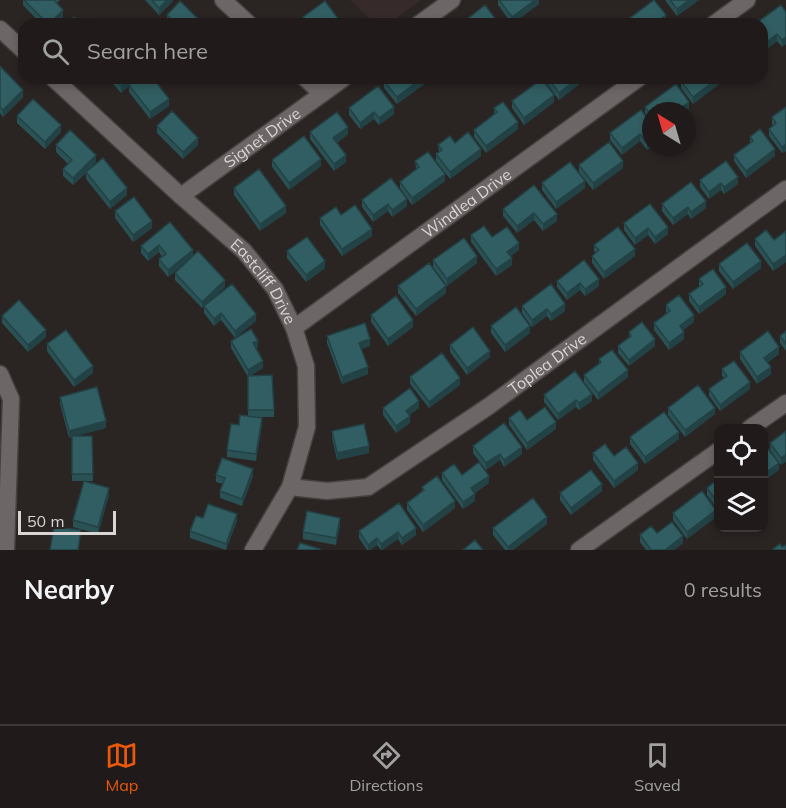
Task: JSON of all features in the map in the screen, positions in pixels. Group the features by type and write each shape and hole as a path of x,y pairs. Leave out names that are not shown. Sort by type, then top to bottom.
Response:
{"street":[{"path":"224,0 243,18"},
{"path":"427,18 452,0"},
{"path":"722,18 747,0"},
{"path":"0,29 18,46"},
{"name":"Eastcliff Drive","path":"60,84 244,251 275,289 294,328 306,366 307,427 290,487 253,550"},
{"path":"311,84 322,94"},
{"name":"Signet Drive","path":"181,196 336,84"},
{"name":"Windlea Drive","path":"294,328 631,84"},
{"name":"Toplea Drive","path":"290,487 327,491 368,487 489,406 786,189"},
{"path":"0,374 12,399 6,550"},
{"path":"757,424 786,403"},
{"path":"579,550 714,454"}],"shaded area":[{"path":"350,0 421,0 396,18 370,18"}],"building":[{"path":"24,0 54,0 63,10 55,18 42,18"},
{"path":"152,0 167,0 159,8"},
{"path":"499,0 535,0 512,17"},
{"path":"654,0 666,15 662,18 630,18"},
{"path":"670,0 689,0 677,9"},
{"path":"180,1 197,18 170,18 167,15"},
{"path":"325,1 338,18 304,18"},
{"path":"485,5 495,18 469,18"},
{"path":"781,5 786,12 786,37 782,40 777,34 768,41 768,18 763,18"},
{"path":"0,66 23,90 3,110 0,107"},
{"path":"158,84 169,99 150,112 129,85"},
{"path":"386,84 414,84 397,97"},
{"path":"535,84 546,84 554,95 524,118 512,101"},
{"path":"552,84 570,84 559,93"},
{"path":"676,84 689,102 652,102"},
{"path":"683,84 710,84 693,97"},
{"path":"378,86 394,107 379,118 374,112 360,123 349,108"},
{"path":"33,99 61,125 45,142 17,116"},
{"path":"503,102 518,122 486,146 474,130 497,112 494,108"},
{"path":"786,107 786,144 782,147 769,129 776,123 772,117"},
{"path":"172,111 198,138 183,152 157,126"},
{"path":"642,111 642,137 640,134 622,148 610,133"},
{"path":"337,112 348,127 333,138 346,155 334,164 310,132"},
{"path":"760,129 775,149 746,171 734,155 753,141 750,137"},
{"path":"70,130 96,155 73,178 63,169 72,160 56,145"},
{"path":"468,132 481,149 450,172 436,154 442,150 438,145 450,136 455,143"},
{"path":"304,136 321,159 289,183 272,160"},
{"path":"609,142 623,161 593,183 579,165"},
{"path":"428,152 445,174 412,198 400,182 419,167 415,161"},
{"path":"103,158 127,188 110,202 86,172"},
{"path":"726,161 738,177 724,187 721,183 709,192 700,180"},
{"path":"570,162 585,181 556,202 542,183"},
{"path":"259,169 286,206 260,224 234,188"},
{"path":"391,178 407,199 392,210 388,204 373,215 362,200"},
{"path":"691,182 706,201 691,212 688,207 673,218 662,204"},
{"path":"534,185 557,214 543,224 534,213 517,226 503,209"},
{"path":"134,197 152,221 133,235 115,211"},
{"path":"650,204 668,227 655,237 648,228 635,238 624,223"},
{"path":"355,205 372,229 342,249 320,218 336,207 341,215"},
{"path":"170,222 193,250 168,270 159,259 166,254 159,245 148,254 141,246"},
{"path":"484,226 492,237 507,227 519,243 507,252 512,258 496,269 471,235"},
{"path":"618,227 635,249 604,272 592,256 599,250 594,245"},
{"path":"766,230 774,240 786,231 786,255 773,264 755,239"},
{"path":"307,237 325,261 306,275 287,251"},
{"path":"464,238 477,256 447,279 433,260"},
{"path":"747,243 761,261 733,282 719,264"},
{"path":"198,251 225,280 202,302 175,273"},
{"path":"584,260 599,279 585,289 580,283 567,293 557,281"},
{"path":"429,263 446,286 416,309 398,286"},
{"path":"713,269 726,287 699,307 689,294 703,284 699,279"},
{"path":"232,284 256,314 235,331 221,313 214,319 204,306"},
{"path":"551,284 565,304 551,314 547,309 532,320 522,306"},
{"path":"679,295 694,315 680,326 684,332 669,343 654,323 670,311 666,305"},
{"path":"396,296 413,320 388,339 371,315"},
{"path":"19,300 46,330 28,345 2,316"},
{"path":"516,307 530,326 505,345 491,326"},
{"path":"642,322 655,339 629,360 618,346 631,336 629,332"},
{"path":"365,323 370,339 359,343 368,367 342,377 327,336"},
{"path":"473,327 490,351 467,368 450,345"},
{"path":"251,329 258,341 253,343 263,361 248,370 231,341"},
{"path":"66,330 93,366 74,380 47,344"},
{"path":"768,331 779,347 764,358 771,367 757,377 740,352"},
{"path":"786,331 786,344 780,336"},
{"path":"612,350 628,370 598,393 584,375 601,362 599,359"},
{"path":"442,353 460,378 429,402 410,377"},
{"path":"734,361 750,382 720,405 709,389 727,376 722,369"},
{"path":"575,371 592,394 579,403 576,400 558,414 544,395"},
{"path":"272,375 274,410 248,410 248,376"},
{"path":"698,385 715,408 685,430 668,408"},
{"path":"97,387 106,421 69,431 60,397"},
{"path":"410,388 419,401 406,411 410,416 396,426 383,408"},
{"path":"545,407 556,422 527,443 509,418 520,410 527,420"},
{"path":"664,412 679,432 645,457 630,437"},
{"path":"240,415 262,418 256,454 227,450 231,424 239,425"},
{"path":"504,423 522,447 504,460 500,454 486,463 473,446"},
{"path":"364,424 369,446 337,453 332,431"},
{"path":"786,431 786,455 781,458 770,443"},
{"path":"72,436 92,436 93,474 72,474"},
{"path":"605,444 614,456 626,447 638,463 614,481 593,453"},
{"path":"768,449 779,463 768,471"},
{"path":"222,458 253,469 242,499 220,491 225,478 216,475"},
{"path":"479,462 489,476 471,488 475,494 463,502 442,473 454,464 462,475"},
{"path":"591,470 602,484 571,508 560,493"},
{"path":"437,476 455,501 423,525 407,503 424,490 422,487"},
{"path":"84,481 109,488 98,527 73,520"},
{"path":"714,482 714,498 707,488"},
{"path":"702,491 714,507 714,512 687,532 673,513"},
{"path":"533,498 547,517 508,547 493,528"},
{"path":"399,503 416,528 402,538 398,532 381,544 377,538 368,545 359,531"},
{"path":"208,504 237,514 226,544 190,531 196,516 203,518"},
{"path":"307,511 340,518 336,538 303,532"},
{"path":"672,522 683,536 665,550 651,550 640,535 651,526 657,533"},
{"path":"54,527 81,530 78,550 50,550"},
{"path":"475,540 483,550 463,550"},
{"path":"300,543 320,549 320,550 297,550"},
{"path":"780,544 782,547 786,545 786,550 773,550 773,549"}]}
